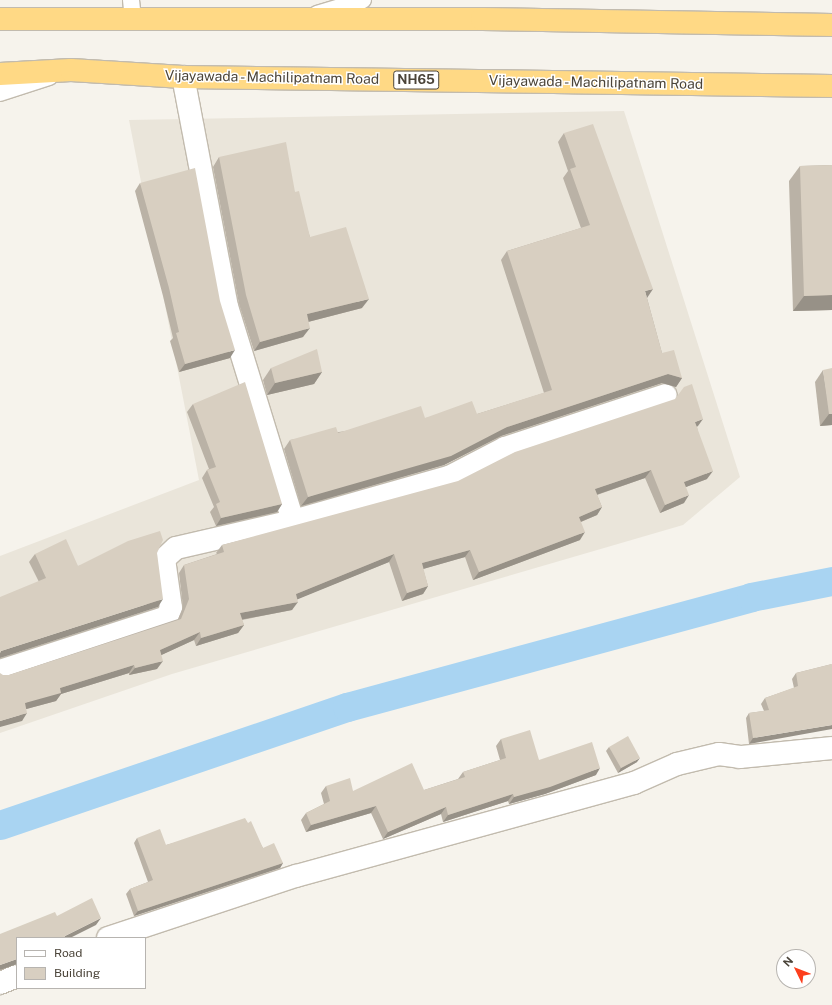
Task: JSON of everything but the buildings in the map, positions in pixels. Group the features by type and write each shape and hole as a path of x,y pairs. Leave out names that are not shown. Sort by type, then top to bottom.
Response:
{"highway":[{"path":"0,19 132,10 303,19 832,25"},
{"path":"0,67 22,73"},
{"name":"Vijayawada - Machilipatnam Road","path":"0,74 71,70 183,77 832,86"}],"street":[{"path":"183,77 227,307 293,521"},
{"path":"0,671 167,617 171,608 164,559 176,548 293,521 449,477 506,448 666,395"},
{"path":"111,937 296,876 634,784 677,764 719,754 740,757 832,748"},
{"path":"0,983 16,976"}],"lane":[{"path":"303,19 363,0"},
{"path":"0,93 71,70"}],"shaded area":[{"path":"624,111 740,477 683,525 172,674 0,733 0,556 199,480 129,120"}],"waterway":[{"path":"0,825 347,707 751,597 832,581"}]}
